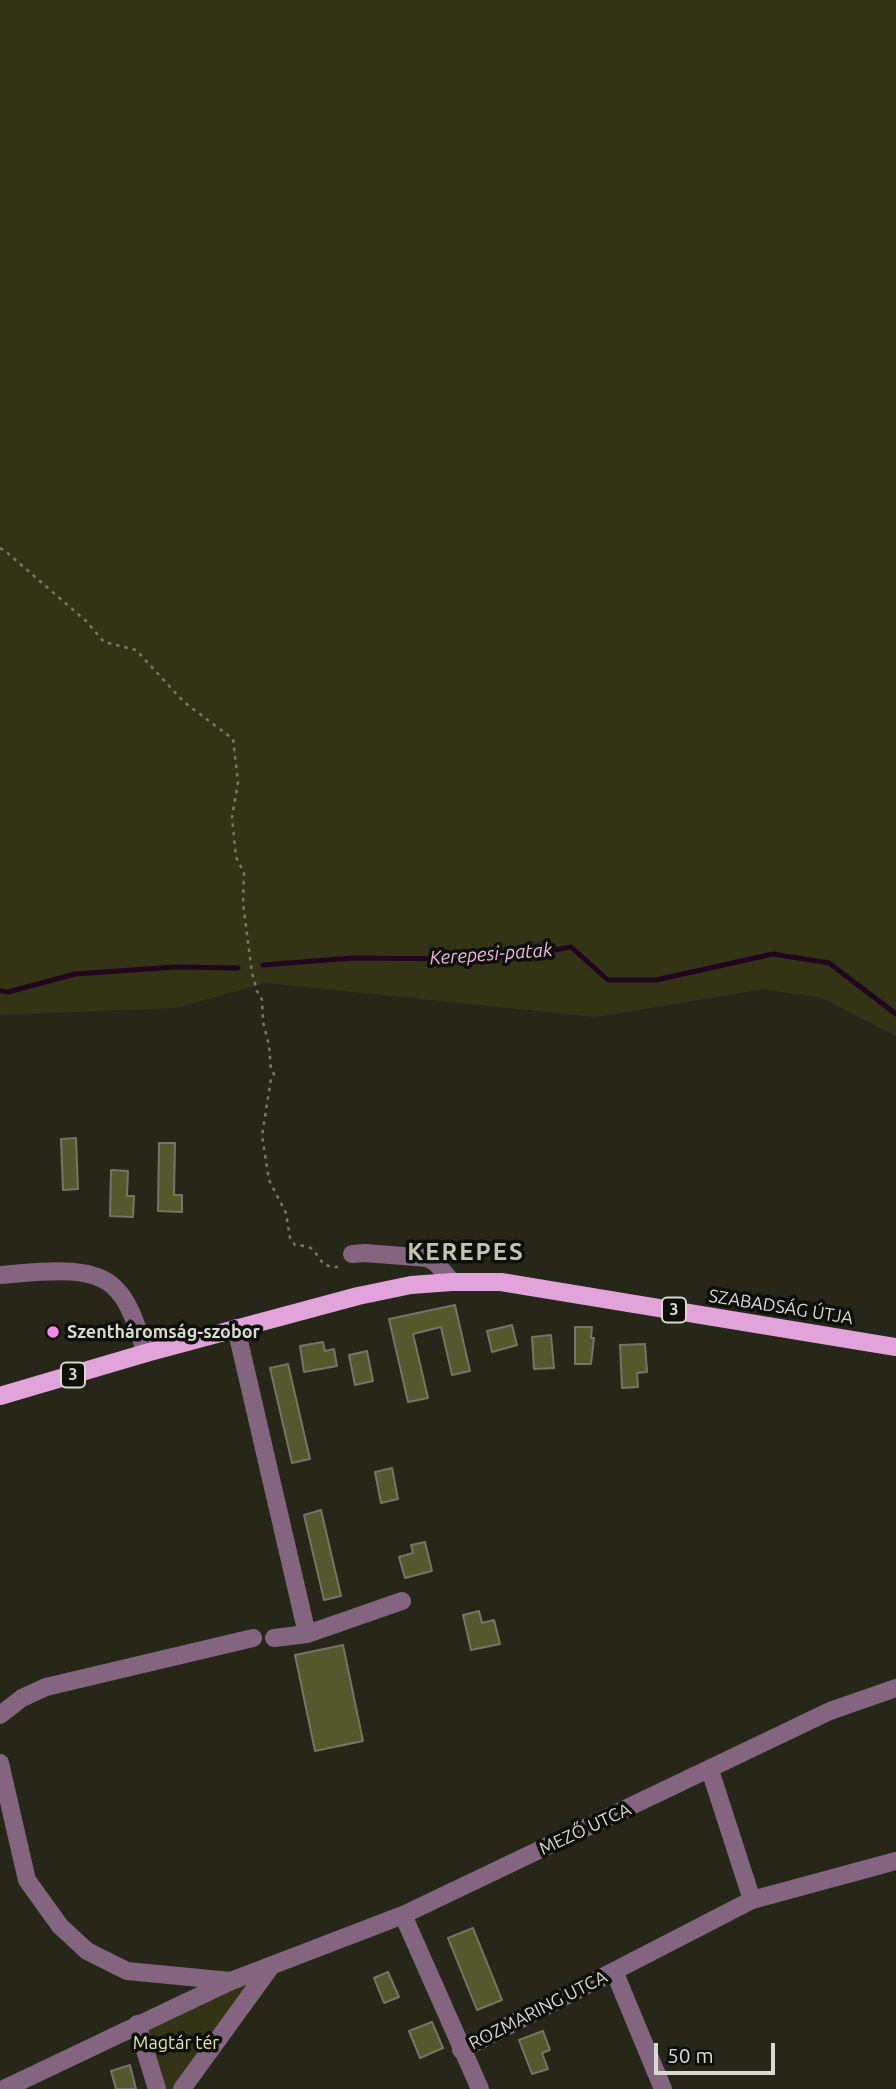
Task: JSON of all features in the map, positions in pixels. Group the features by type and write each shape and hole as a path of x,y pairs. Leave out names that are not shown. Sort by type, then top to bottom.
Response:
{"main road":[{"name":"SZABADSÁG ÚTJA","path":"0,1396 146,1353 358,1296 411,1285 452,1282 501,1282 896,1347"}],"street":[{"path":"352,1254 428,1258 436,1263 452,1282"},
{"path":"0,1275 71,1271 103,1278 117,1289 128,1306 146,1353"},
{"path":"236,1328 307,1634"},
{"path":"274,1638 307,1634 402,1601"},
{"path":"0,1715 22,1698 46,1687 253,1638"},
{"name":"MEZŐ UTCA","path":"4,2089 231,1981 403,1915 830,1711 896,1688"},
{"path":"0,1763 27,1880 60,1926 87,1951 127,1971 231,1981"},
{"path":"710,1770 752,1900"},
{"name":"ROZMARING UTCA","path":"461,2050 752,1900 884,1862 896,1861"},
{"path":"403,1915 480,2089"},
{"path":"182,2089 272,1965"},
{"name":"ROZMARING UTCA","path":"614,1971 663,2089"},
{"path":"137,2024 157,2089"}],"path":[{"path":"0,548 86,621 104,642 136,650 184,702 233,739 238,782 232,817 236,858 244,873 243,903 252,974 262,1000 263,1022 269,1045 271,1070 274,1074 271,1078 262,1136 270,1180 286,1213 290,1238 295,1245 312,1249 316,1258 326,1266 341,1267 352,1254"}],"green space":[{"path":"0,0 896,0 896,1036 821,998 763,989 595,1017 266,983 175,1008 0,1015"},
{"name":"Magtár tér","path":"272,1965 182,2089 157,2089 137,2024"}],"building":[{"path":"76,1138 78,1189 63,1190 61,1139"},
{"path":"159,1143 175,1143 174,1195 182,1195 182,1212 158,1211"},
{"path":"111,1170 128,1171 127,1196 134,1196 133,1217 110,1216"},
{"path":"455,1305 470,1371 452,1375 441,1327 413,1334 428,1398 408,1402 389,1319"},
{"path":"512,1325 517,1345 492,1352 487,1331"},
{"path":"575,1327 592,1327 591,1338 594,1338 591,1364 575,1364"},
{"path":"551,1335 554,1368 534,1369 532,1337"},
{"path":"323,1342 325,1351 334,1349 337,1366 304,1372 300,1346"},
{"path":"645,1344 647,1372 637,1373 638,1387 622,1388 620,1345"},
{"path":"367,1351 373,1381 355,1385 349,1355"},
{"path":"288,1364 310,1459 292,1463 270,1368"},
{"path":"392,1468 398,1499 381,1503 375,1472"},
{"path":"321,1510 341,1596 324,1600 304,1515"},
{"path":"425,1542 432,1571 405,1578 399,1557 413,1553 411,1545"},
{"path":"479,1611 482,1623 494,1620 500,1644 471,1650 463,1615"},
{"path":"343,1645 363,1741 315,1751 295,1655"},
{"path":"473,1928 502,2000 477,2010 448,1938"},
{"path":"388,1972 399,1997 384,2003 374,1978"},
{"path":"432,2022 443,2048 420,2058 409,2031"},
{"path":"543,2031 550,2050 542,2053 548,2069 532,2074 519,2040"},
{"path":"130,2065 136,2089 116,2089 111,2071"}],"waterway":[{"name":"Kerepesi-patak","path":"263,965 352,958 460,959 571,947 608,980 656,980 773,954 829,963 896,1014"},
{"name":"Kerepesi-patak","path":"0,991 8,992 75,974 175,967 238,968"}],"place":[{"name":"Szentháromság-szobor","path":"53,1332"}],"district":[{"name":"KEREPES","path":"466,1252"}]}
